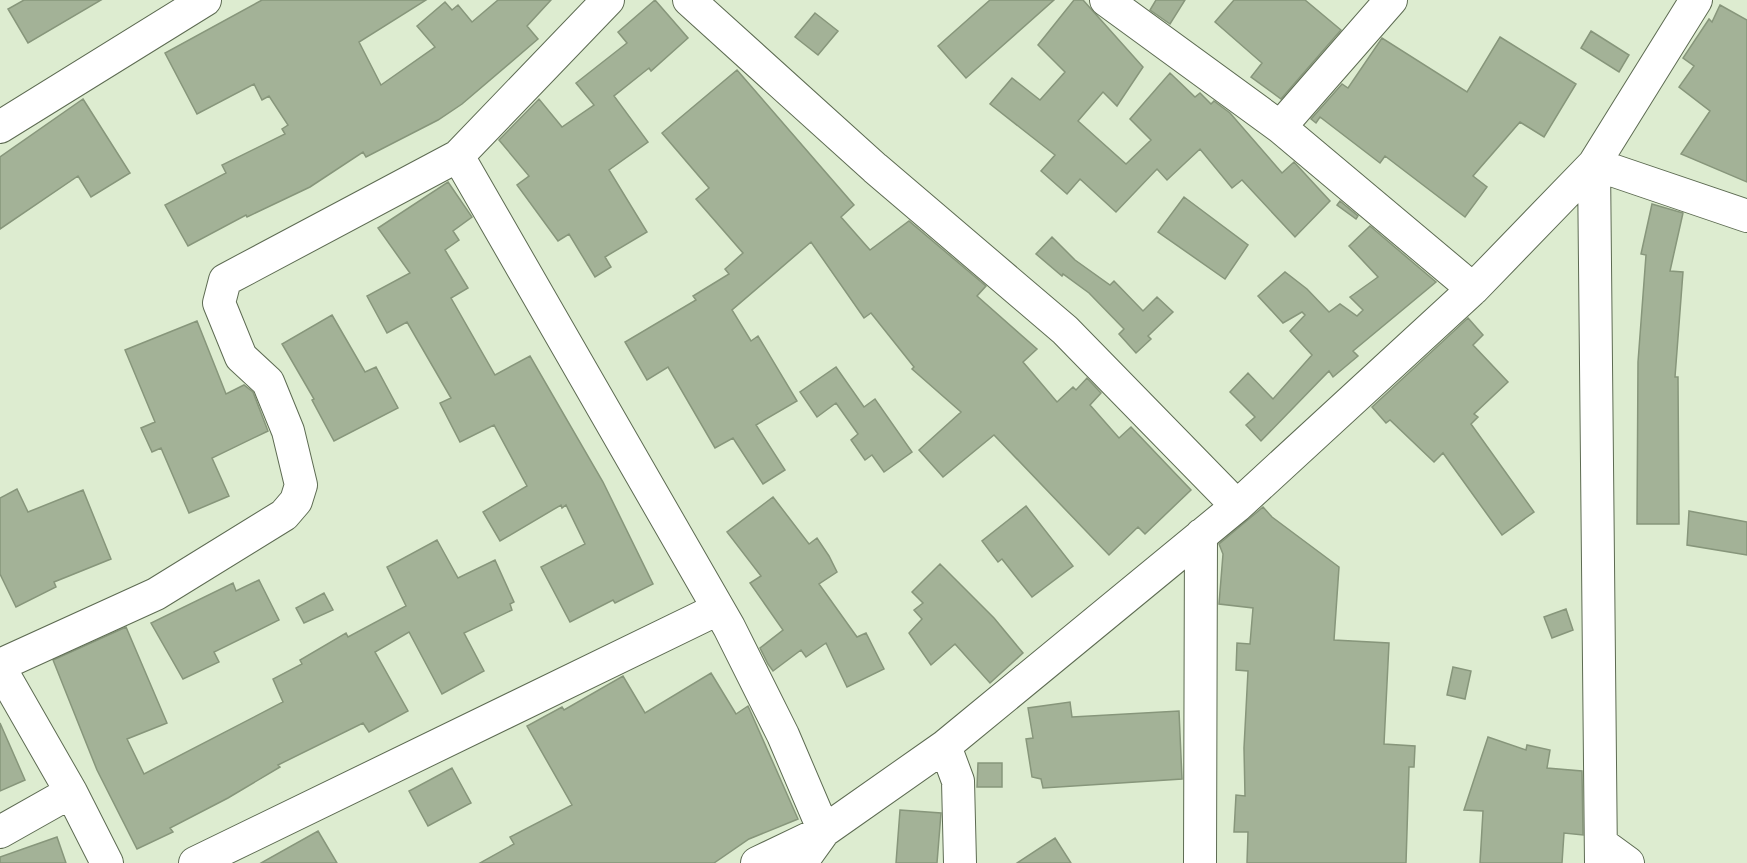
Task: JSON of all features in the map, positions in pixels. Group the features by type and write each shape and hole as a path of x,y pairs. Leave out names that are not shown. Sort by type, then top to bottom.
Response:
{"street":[{"path":"0,127 205,0"},
{"path":"107,863 71,792 0,666 156,594 284,514 296,501 301,485 288,431 268,382 241,357 219,303 220,291 225,279 458,156 608,0"},
{"path":"689,0 875,168 1065,330 1237,506"},
{"path":"1106,0 1280,127 1473,289"},
{"path":"1280,127 1391,0"},
{"path":"757,863 824,831 945,746 1237,506 1473,289 1594,164 1696,0"},
{"path":"458,156 718,609 783,735 824,831"},
{"path":"1594,164 1747,216"},
{"path":"1594,164 1601,854 1628,863"},
{"path":"1200,535 1200,863"},
{"path":"195,863 718,609"},
{"path":"945,746 958,781 960,863"},
{"path":"0,831 71,792"},
{"path":"801,863 824,831"}],"building":[{"path":"24,0 101,0 28,43 8,9"},
{"path":"262,0 426,0 359,42 381,85 435,47 417,26 445,2 452,10 458,5 472,22 498,0 551,0 527,26 538,39 462,104 438,120 366,157 363,152 310,187 247,217 246,215 188,246 165,205 226,173 222,165 285,134 282,129 288,125 269,96 262,100 254,84 197,114 165,53"},
{"path":"655,0 688,38 651,71 649,68 614,96 648,142 609,170 647,232 605,257 611,267 595,277 569,234 558,241 517,185 529,176 499,140 539,99 562,127 594,105 576,83 627,43 618,32"},
{"path":"990,0 1054,0 966,78 938,46"},
{"path":"1074,0 1083,0 1143,67 1117,106 1103,92 1078,121 1126,164 1151,140 1130,119 1170,73 1195,97 1200,93 1211,104 1214,101 1230,113 1282,173 1294,162 1330,201 1295,237 1242,180 1232,188 1200,149 1167,180 1157,169 1116,212 1080,179 1067,194 1041,171 1055,155 990,104 1012,78 1040,100 1065,72 1038,45"},
{"path":"1156,0 1185,0 1170,24 1150,10"},
{"path":"1234,0 1305,0 1341,30 1281,99 1251,77 1262,63 1215,22"},
{"path":"1720,5 1747,20 1747,182 1681,154 1710,111 1679,87 1694,66 1683,58 1709,19 1712,22"},
{"path":"815,13 838,31 818,55 795,37"},
{"path":"1591,31 1629,55 1619,72 1581,48"},
{"path":"1500,37 1576,84 1544,137 1520,122 1473,176 1487,187 1465,217 1385,156 1380,163 1320,117 1316,123 1311,119 1342,84 1348,88 1382,38 1467,92"},
{"path":"737,70 854,205 841,217 870,250 909,221 986,286 977,296 1037,349 1023,362 1057,402 1073,387 1076,390 1087,378 1101,393 1090,405 1119,438 1131,427 1191,490 1145,534 1138,527 1109,555 994,435 943,477 919,450 961,412 912,369 914,367 871,313 864,318 811,242 732,310 751,341 758,336 797,401 756,425 785,470 763,484 733,438 715,448 668,367 647,380 625,342 696,300 693,296 729,274 725,269 743,253 696,199 709,188 662,133"},
{"path":"83,99 130,173 91,197 78,176 0,229 0,157"},
{"path":"448,182 472,217 453,231 459,240 445,250 468,288 451,298 495,375 530,356 603,482 653,584 615,603 613,600 570,622 541,567 585,544 566,505 562,508 561,505 500,541 483,512 527,486 494,425 460,442 440,403 451,398 407,322 387,333 367,296 410,273 378,228"},
{"path":"1184,197 1248,245 1225,279 1158,232"},
{"path":"1340,201 1358,216 1356,219 1337,205"},
{"path":"1652,204 1683,213 1670,271 1683,272 1675,377 1678,377 1679,524 1637,524 1638,362 1646,255 1641,254"},
{"path":"1370,226 1436,282 1353,351 1358,356 1333,377 1329,371 1261,441 1246,425 1255,417 1230,392 1248,373 1273,399 1312,355 1290,331 1305,315 1302,312 1283,323 1258,296 1285,272 1307,289 1329,312 1340,304 1357,316 1363,310 1350,297 1378,277 1349,246"},
{"path":"1052,237 1075,260 1110,285 1114,281 1143,311 1157,297 1173,312 1148,336 1151,339 1136,353 1119,334 1124,329 1089,293 1063,274 1062,276 1036,254"},
{"path":"332,315 365,372 376,367 398,408 334,441 312,400 314,399 282,344"},
{"path":"1468,318 1483,335 1473,345 1508,382 1474,414 1478,417 1471,424 1534,512 1502,535 1443,453 1434,462 1390,420 1386,423 1372,407"},
{"path":"197,321 226,394 244,385 253,392 268,431 212,458 229,496 189,513 161,448 152,452 141,428 155,422 125,350"},
{"path":"836,367 864,407 875,399 912,452 884,472 872,455 865,460 851,440 858,434 836,403 817,417 800,392"},
{"path":"17,489 28,512 83,490 111,559 54,582 56,587 16,607 0,574 0,498"},
{"path":"773,497 809,544 817,538 829,556 837,572 819,584 857,637 866,633 884,669 847,687 826,643 806,657 801,650 773,671 768,664 760,648 783,630 750,583 761,576 727,532"},
{"path":"1026,506 1073,566 1032,597 1002,559 998,562 982,541"},
{"path":"1263,507 1272,517 1339,567 1334,640 1389,643 1384,744 1415,746 1414,767 1409,767 1406,863 1247,863 1248,832 1234,832 1236,795 1245,796 1244,748 1248,671 1236,670 1237,643 1250,644 1253,608 1219,604 1223,554 1219,544"},
{"path":"1689,511 1747,522 1747,555 1687,545"},
{"path":"437,540 458,578 495,560 514,602 510,604 512,610 464,633 484,671 442,694 409,632 375,652 408,711 369,732 363,723 278,765 280,767 228,798 170,828 173,832 137,849 97,770 53,660 126,627 167,723 127,739 144,774 283,702 273,679 302,664 300,660 346,633 348,637 406,606 387,567"},
{"path":"940,564 994,618 1023,653 990,683 955,644 931,665 909,633 922,619 914,610 923,603 912,592"},
{"path":"259,580 279,620 214,652 219,662 183,679 151,623 233,583 236,591"},
{"path":"324,593 333,610 304,623 296,608"},
{"path":"1566,609 1573,630 1552,638 1544,617"},
{"path":"1453,667 1471,671 1465,699 1447,695"},
{"path":"711,673 736,714 748,706 798,819 749,839 714,863 480,863 514,844 510,837 572,805 527,726 562,707 564,710 623,676 645,713"},
{"path":"1070,702 1072,717 1179,711 1182,779 1043,788 1041,779 1032,777 1026,739 1033,738 1028,708"},
{"path":"0,723 25,780 0,791"},
{"path":"1488,737 1526,750 1527,745 1550,750 1547,768 1582,771 1583,835 1564,833 1562,863 1480,863 1483,811 1464,810"},
{"path":"978,763 1002,763 1002,787 977,787"},
{"path":"452,768 471,803 428,826 409,791"},
{"path":"900,810 941,813 937,863 896,863"},
{"path":"318,831 337,863 261,863"},
{"path":"57,837 66,863 0,863 0,857"},
{"path":"1055,838 1071,863 1017,863"}]}
